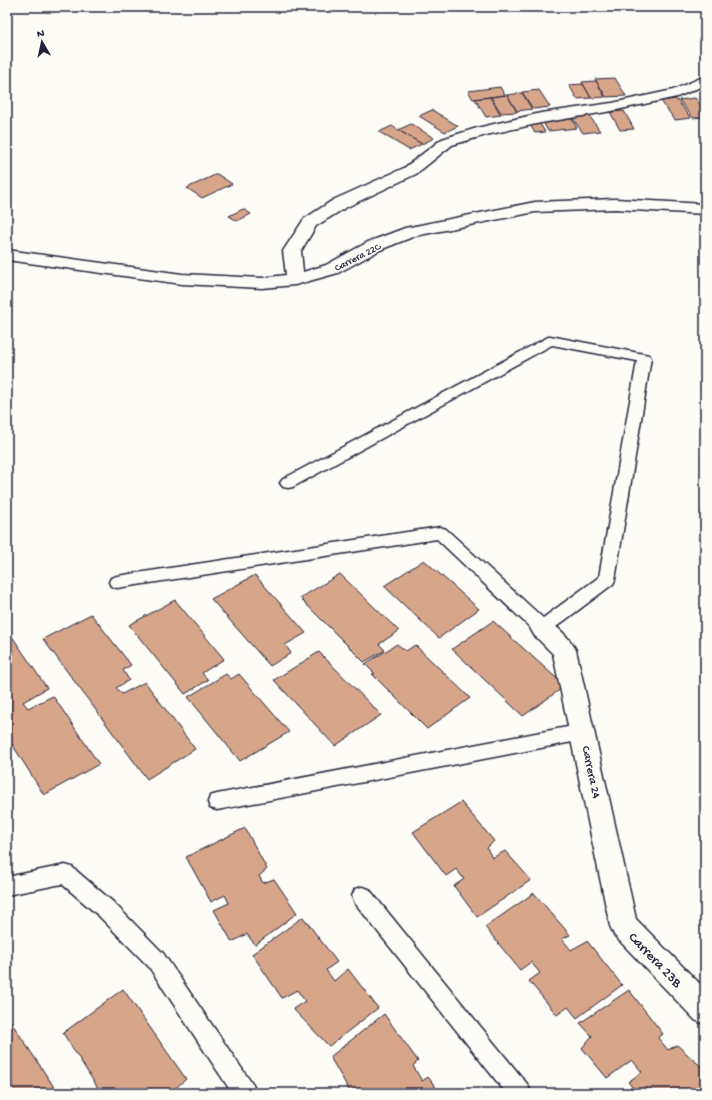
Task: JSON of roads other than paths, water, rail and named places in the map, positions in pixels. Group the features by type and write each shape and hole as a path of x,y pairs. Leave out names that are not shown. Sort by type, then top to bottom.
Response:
{"street":[{"path":"295,280 292,252 310,223 339,204 410,171 447,142 482,131 541,118 612,107 677,93 705,80"},
{"name":"Carrera 22C","path":"7,255 182,278 222,282 262,283 295,280 332,269 374,246 411,232 535,207 615,204 705,209"},
{"name":"Carrera 24","path":"542,628 564,650 624,926"},
{"name":"Carrera 23B","path":"624,926 705,1010"}],"lane":[{"path":"117,582 440,533 542,628 607,580 644,358 550,340 288,483"},
{"path":"217,802 583,732"},
{"path":"7,886 65,874 106,909 156,960 245,1093"},
{"path":"362,896 520,1093"}]}
